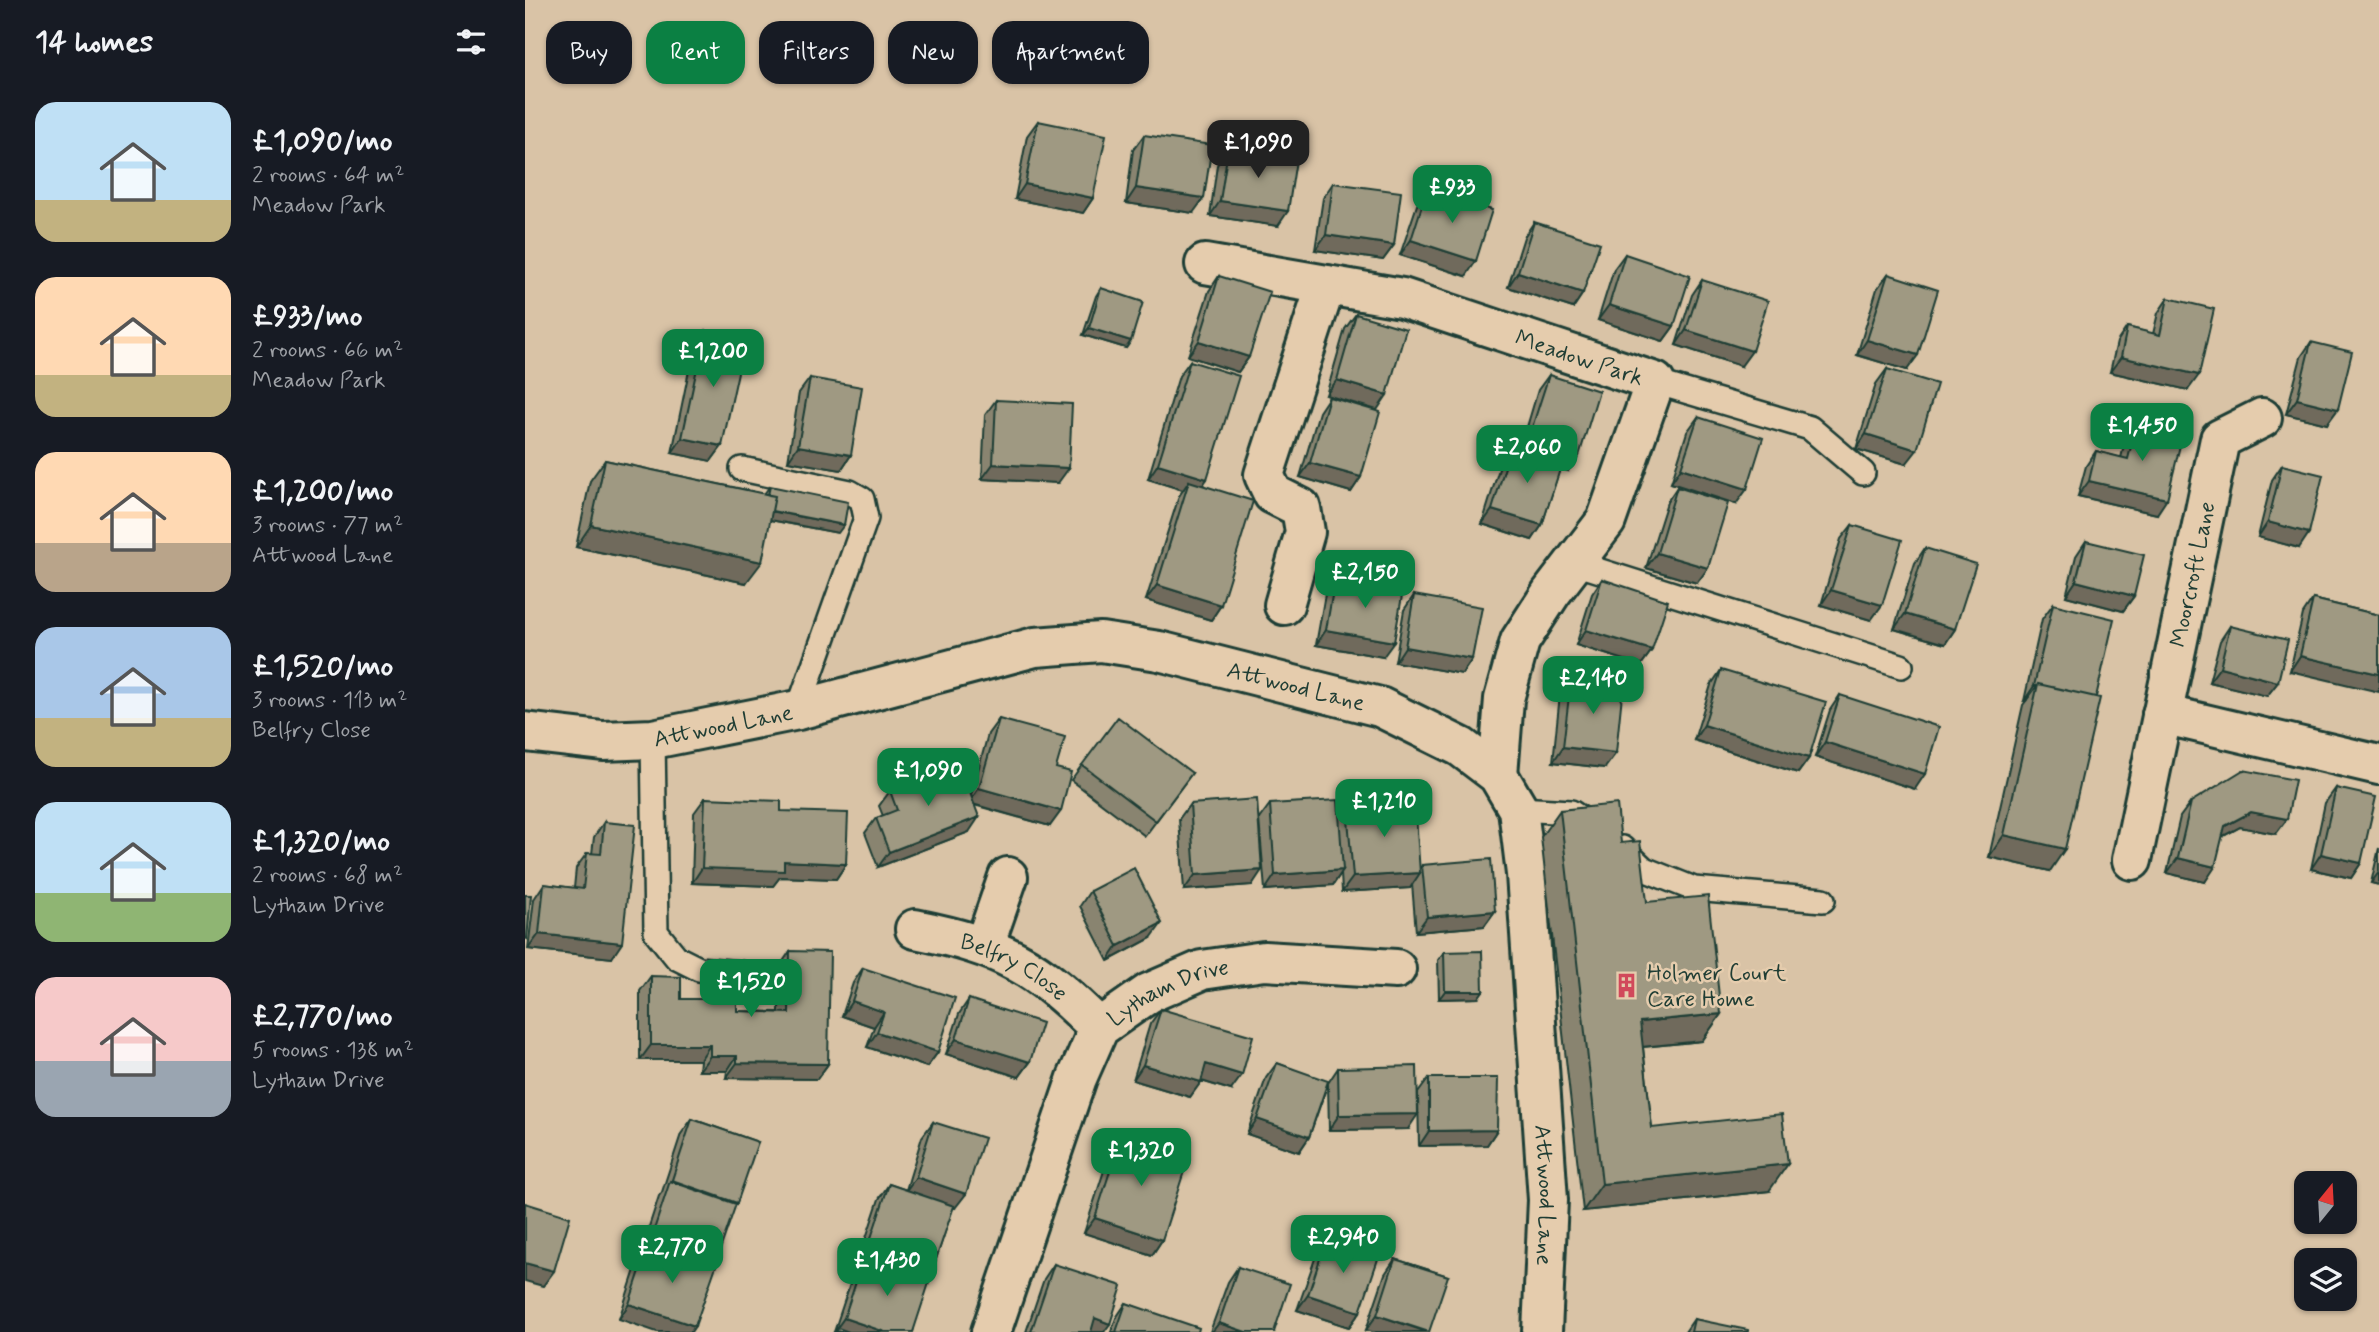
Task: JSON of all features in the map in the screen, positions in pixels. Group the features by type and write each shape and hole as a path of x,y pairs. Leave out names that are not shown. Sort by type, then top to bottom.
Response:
{"street":[{"name":"Meadow Park","path":"1205,264 1402,298 1655,382 1606,521 1520,641 1504,699 1498,775"},
{"path":"1284,605 1305,532 1301,509 1273,494 1264,475 1326,285"},
{"name":"Moorcroft Lane","path":"2132,860 2220,439 2262,418"},
{"name":"Attwood Lane","path":"525,732 603,741 653,738 798,710 1035,647 1101,642 1159,651 1380,707 1461,747 1498,775 1518,809 1527,874 1548,1200 1542,1332"},
{"path":"2162,714 2379,765"},
{"path":"984,946 1008,877"},
{"name":"Belfry Close","path":"915,929 984,946 1019,960 1062,991 1099,1028"},
{"name":"Lytham Drive","path":"991,1332 1077,1078 1099,1028 1149,993 1202,970 1264,961 1396,969"}],"lane":[{"path":"1655,382 1810,428 1863,473"},
{"path":"742,468 850,492 862,499 866,518 798,710"},
{"path":"1575,563 1901,666"},
{"path":"653,738 656,932 677,958 699,969 739,973"},
{"path":"1518,809 1571,812 1606,834 1644,869 1694,889 1823,901"}],"building":[{"path":"1038,121 1106,135 1093,198 1025,184"},
{"path":"1144,135 1212,145 1204,198 1136,188"},
{"path":"1228,150 1296,160 1288,211 1220,201"},
{"path":"1333,183 1401,192 1394,245 1326,235"},
{"path":"1427,190 1492,210 1476,261 1411,240"},
{"path":"1534,222 1600,243 1583,293 1518,272"},
{"path":"1625,254 1690,276 1674,326 1609,305"},
{"path":"1888,274 1938,290 1918,355 1867,340"},
{"path":"1219,276 1270,292 1249,357 1199,341"},
{"path":"1702,280 1768,301 1752,351 1686,330"},
{"path":"1101,288 1143,302 1131,341 1089,328"},
{"path":"2168,298 2214,309 2199,375 2121,357 2127,327 2160,335"},
{"path":"1356,314 1406,329 1387,395 1337,380"},
{"path":"705,331 745,340 722,446 682,438"},
{"path":"2311,342 2352,352 2338,409 2297,399"},
{"path":"1190,361 1239,376 1207,479 1158,464"},
{"path":"1887,369 1937,384 1917,450 1866,434"},
{"path":"1549,375 1599,391 1579,456 1528,440"},
{"path":"810,378 862,387 851,455 798,446"},
{"path":"1329,397 1380,412 1361,477 1310,463"},
{"path":"996,400 1072,404 1069,468 993,464"},
{"path":"1698,417 1763,438 1747,489 1681,468"},
{"path":"2137,422 2183,433 2167,499 2089,481 2096,451 2128,459"},
{"path":"1512,444 1563,460 1542,525 1492,510"},
{"path":"605,460 775,496 762,562 591,525"},
{"path":"2282,465 2323,475 2309,533 2268,522"},
{"path":"1189,481 1253,501 1221,605 1157,585"},
{"path":"770,486 848,502 844,525 772,511 775,496 768,495"},
{"path":"1677,487 1728,503 1708,568 1657,553"},
{"path":"1852,525 1902,540 1882,605 1831,590"},
{"path":"2086,541 2144,555 2134,596 2076,581"},
{"path":"1925,548 1976,564 1955,629 1905,614"},
{"path":"1335,579 1403,590 1394,642 1326,630"},
{"path":"1602,579 1668,601 1652,650 1586,630"},
{"path":"1414,595 1482,607 1472,659 1405,647"},
{"path":"2313,599 2379,615 2379,674 2300,656"},
{"path":"2053,604 2114,619 2096,697 2038,684 2034,686"},
{"path":"2230,626 2288,640 2278,682 2220,667"},
{"path":"1721,670 1826,702 1809,758 1704,725"},
{"path":"1571,679 1623,685 1616,753 1563,747"},
{"path":"2038,684 2100,698 2065,849 2004,835"},
{"path":"1840,695 1939,727 1925,774 1825,742"},
{"path":"1118,717 1192,773 1156,821 1082,765"},
{"path":"999,719 1065,737 1056,768 1071,772 1061,811 979,788"},
{"path":"959,764 979,817 889,852 876,818 897,810 890,791"},
{"path":"2243,770 2295,780 2287,819 2251,812 2225,826 2215,867 2178,858 2191,802"},
{"path":"2336,788 2376,797 2361,863 2321,854"},
{"path":"705,798 781,801 781,811 848,813 846,864 784,861 784,871 702,868"},
{"path":"1257,799 1262,870 1195,875 1190,804"},
{"path":"1338,800 1343,870 1275,875 1270,804"},
{"path":"1415,801 1420,873 1353,877 1347,807"},
{"name":"Holmer Court Care Home","path":"1617,804 1621,843 1640,841 1647,902 1708,896 1721,1014 1640,1022 1652,1128 1782,1114 1788,1164 1602,1184 1560,810"},
{"path":"604,822 635,825 622,943 539,934 544,884 583,889 587,853 601,854"},
{"path":"1491,859 1495,911 1427,917 1422,865"},
{"path":"1134,868 1162,923 1118,946 1090,891"},
{"path":"525,895 531,895 527,939 525,938"},
{"path":"790,951 830,952 828,1064 737,1063 737,1056 710,1056 710,1045 651,1045 651,976 681,977 681,999 737,999 737,1011 789,1013"},
{"path":"1482,951 1483,991 1445,991 1444,952"},
{"path":"863,968 955,998 938,1052 877,1032 884,1012 852,1001"},
{"path":"969,999 1042,1023 1030,1062 956,1039"},
{"path":"1161,1009 1253,1036 1242,1075 1206,1064 1201,1082 1143,1065"},
{"path":"1277,1063 1328,1081 1309,1137 1257,1119"},
{"path":"1417,1066 1418,1114 1339,1115 1338,1068"},
{"path":"1429,1078 1498,1078 1497,1130 1429,1131"},
{"path":"692,1119 758,1142 737,1203 672,1180"},
{"path":"933,1122 984,1138 966,1194 916,1177"},
{"path":"1121,1137 1188,1159 1162,1240 1095,1218"},
{"path":"670,1181 736,1204 715,1264 650,1242"},
{"path":"889,1184 954,1206 934,1265 869,1244"},
{"path":"525,1203 570,1217 554,1271 525,1263"},
{"path":"1327,1238 1379,1256 1360,1312 1308,1295"},
{"path":"649,1244 716,1266 695,1326 629,1304"},
{"path":"864,1258 930,1280 913,1332 885,1332 844,1318"},
{"path":"1395,1259 1448,1276 1429,1332 1377,1315"},
{"path":"1054,1264 1122,1286 1110,1324 1095,1318 1091,1332 1031,1332"},
{"path":"1238,1267 1290,1284 1274,1332 1246,1332 1219,1323"},
{"path":"1126,1303 1199,1328 1198,1332 1116,1332"},
{"path":"1694,1319 1748,1330 1748,1332 1691,1332"}],"place":[{"name":"Holmer Court Care Home","path":"1627,985"}]}
